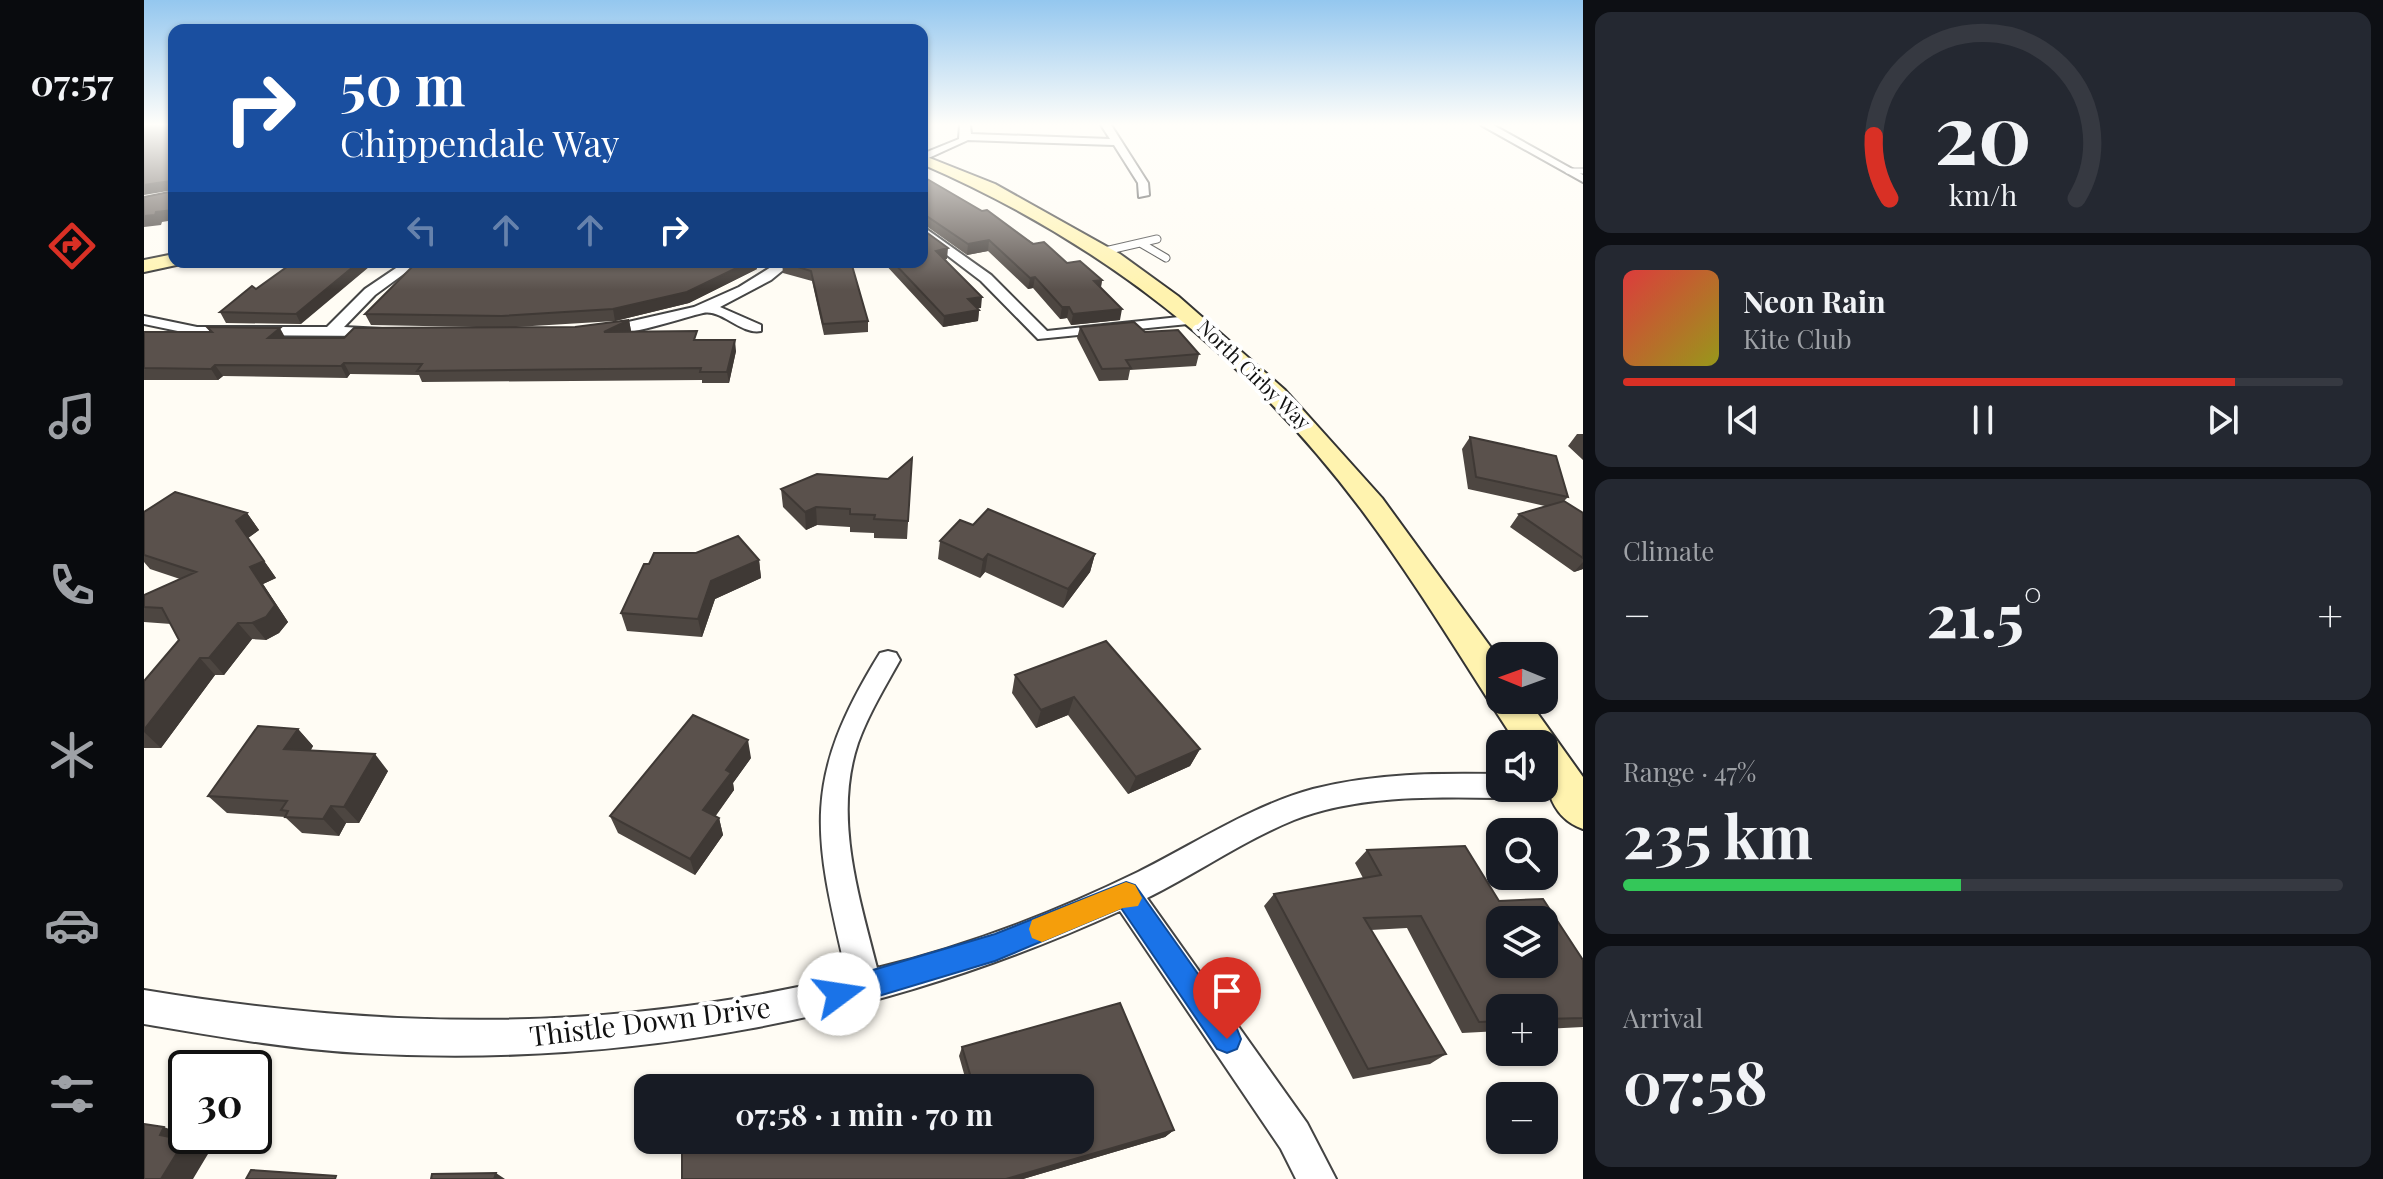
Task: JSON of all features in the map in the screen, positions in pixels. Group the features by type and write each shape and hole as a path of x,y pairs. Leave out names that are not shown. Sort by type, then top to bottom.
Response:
{"street":[{"name":"North Cirby Way","path":"972,180 1105,251 1198,319 1271,388 1338,461 1405,549 1486,668"},
{"path":"1141,180 1145,187 1143,195"},
{"path":"928,234 986,278 1043,336 1198,319"},
{"path":"144,250 168,245"},
{"path":"144,266 168,261"},
{"path":"331,332 370,292 405,268"},
{"path":"590,331 641,324 708,307 747,290 778,268"},
{"path":"708,307 756,328"},
{"path":"144,320 197,331 393,332"},
{"path":"866,988 842,883 833,807 841,754 860,708 888,660"},
{"name":"Thistle Down Drive","path":"144,1007 232,1023 373,1038 512,1038 605,1032 703,1020 866,988 995,947 1126,894 1232,836 1308,802 1365,791 1408,787 1486,786"},
{"path":"1126,894 1294,1136 1317,1179"}],"lane":[{"path":"1105,251 1157,239"},
{"path":"1142,244 1166,258"}],"building":[{"path":"144,180 168,180 168,181 144,185"},
{"path":"928,180 982,211 987,210 1033,244 1044,242 1067,263 1080,261 1102,280 1094,281 1122,309 1073,314 1069,307 1062,307 1035,277 1030,278 989,240 968,244 928,217"},
{"path":"168,192 168,211 144,216 144,197"},
{"path":"928,233 948,248 936,251 982,297 968,299 979,310 944,316 899,268 928,268"},
{"path":"285,268 352,268 296,314 220,312 252,286 256,289"},
{"path":"411,268 737,268 687,292 613,309 502,316 365,314"},
{"path":"801,268 853,268 868,321 823,324 811,271"},
{"path":"629,320 604,332 697,331 694,340 735,340 727,372 700,372 701,368 417,371 422,364 344,363 341,366 144,368 144,332 212,332 207,327 280,328 268,338 344,338 354,328 575,327"},
{"path":"1134,322 1145,332 1178,330 1199,354 1126,360 1131,368 1102,369 1080,327"},
{"path":"1470,437 1556,456 1568,497 1476,477"},
{"path":"912,458 908,521 874,519 875,515 850,514 850,509 816,507 805,512 781,489 817,474 888,479"},
{"path":"175,492 247,513 236,521 264,561 250,567 275,605 266,617 252,623 238,623 209,658 200,658 144,730 144,681 179,640 162,608 144,607 144,595 196,572 144,555 144,512"},
{"path":"1564,501 1583,513 1583,558 1519,514"},
{"path":"988,509 1095,554 1068,589 988,554 983,560 940,541 960,520 973,525"},
{"path":"738,536 759,560 711,581 698,619 621,613 644,564 649,564 654,553 696,553"},
{"path":"1106,641 1200,749 1136,777 1074,697 1041,710 1015,675"},
{"path":"693,715 748,740 726,770 731,773 703,810 719,818 690,859 610,816"},
{"path":"258,726 298,729 284,749 375,754 344,807 331,806 323,819 285,817 288,811 281,810 287,801 208,796"},
{"path":"1465,846 1486,880 1486,890 1492,890 1499,901 1543,899 1548,906 1486,906 1486,978 1558,978 1558,922 1583,960 1583,1018 1558,1019 1558,994 1486,994 1486,1022 1479,1022 1421,916 1364,918 1446,1054 1368,1069 1274,894 1381,875 1367,850"},
{"path":"1120,1003 1174,1130 1094,1153 1094,1074 970,1074 962,1047"},
{"path":"144,1124 164,1127 160,1135 168,1137 168,1154 176,1154 161,1179 144,1179"},
{"path":"682,1154 1092,1154 1006,1179 682,1179"},
{"path":"251,1170 336,1176 335,1179 246,1179"},
{"path":"496,1173 494,1179 431,1179 432,1174"}],"slow traffic":[{"path":"1042,929 1126,894 1129,898"}],"route":[{"path":"839,994 995,947 1126,894 1227,1039"}]}
